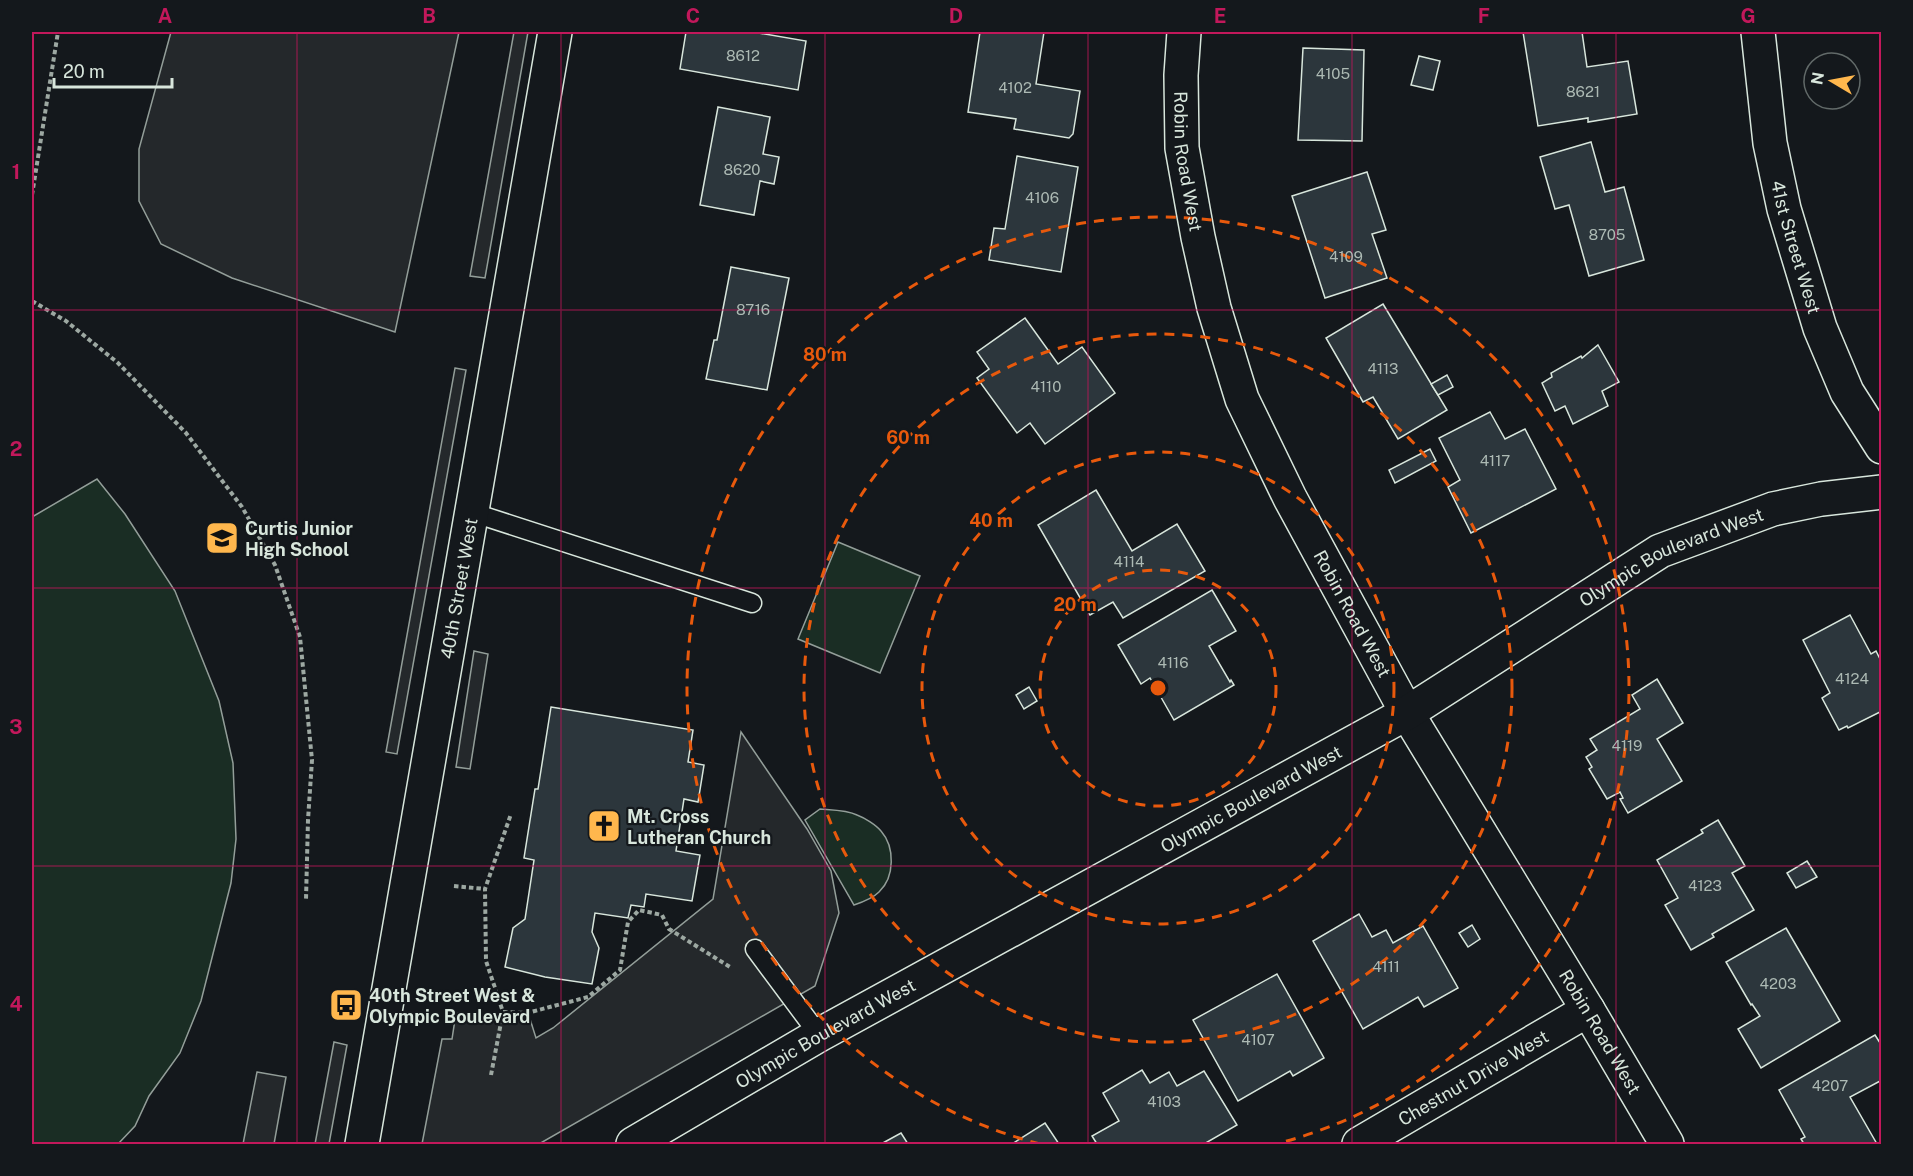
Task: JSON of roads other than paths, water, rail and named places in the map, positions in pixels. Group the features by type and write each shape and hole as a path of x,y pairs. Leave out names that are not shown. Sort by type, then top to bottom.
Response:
{"street":[{"name":"40th Street West","path":"362,1144 555,32"},
{"name":"Robin Road West","path":"1184,32 1181,75 1182,148 1214,308 1242,399 1290,498 1407,713 1667,1144"},
{"name":"41st Street West","path":"1758,32 1770,143 1784,209 1825,339 1847,392 1881,447"},
{"name":"Olympic Boulevard West","path":"633,1144 819,1035 1407,713 1660,551 1773,509 1821,499 1881,492"},
{"name":"Chestnut Drive West","path":"1359,1144 1588,1010"}],"lane":[{"path":"471,512 752,603"},
{"path":"755,949 819,1035"}],"place":[{"name":"Curtis Junior High School","path":"222,538"},
{"name":"Mt. Cross Lutheran Church","path":"604,826"},
{"name":"40th Street West & Olympic Boulevard","path":"346,1005"}]}
